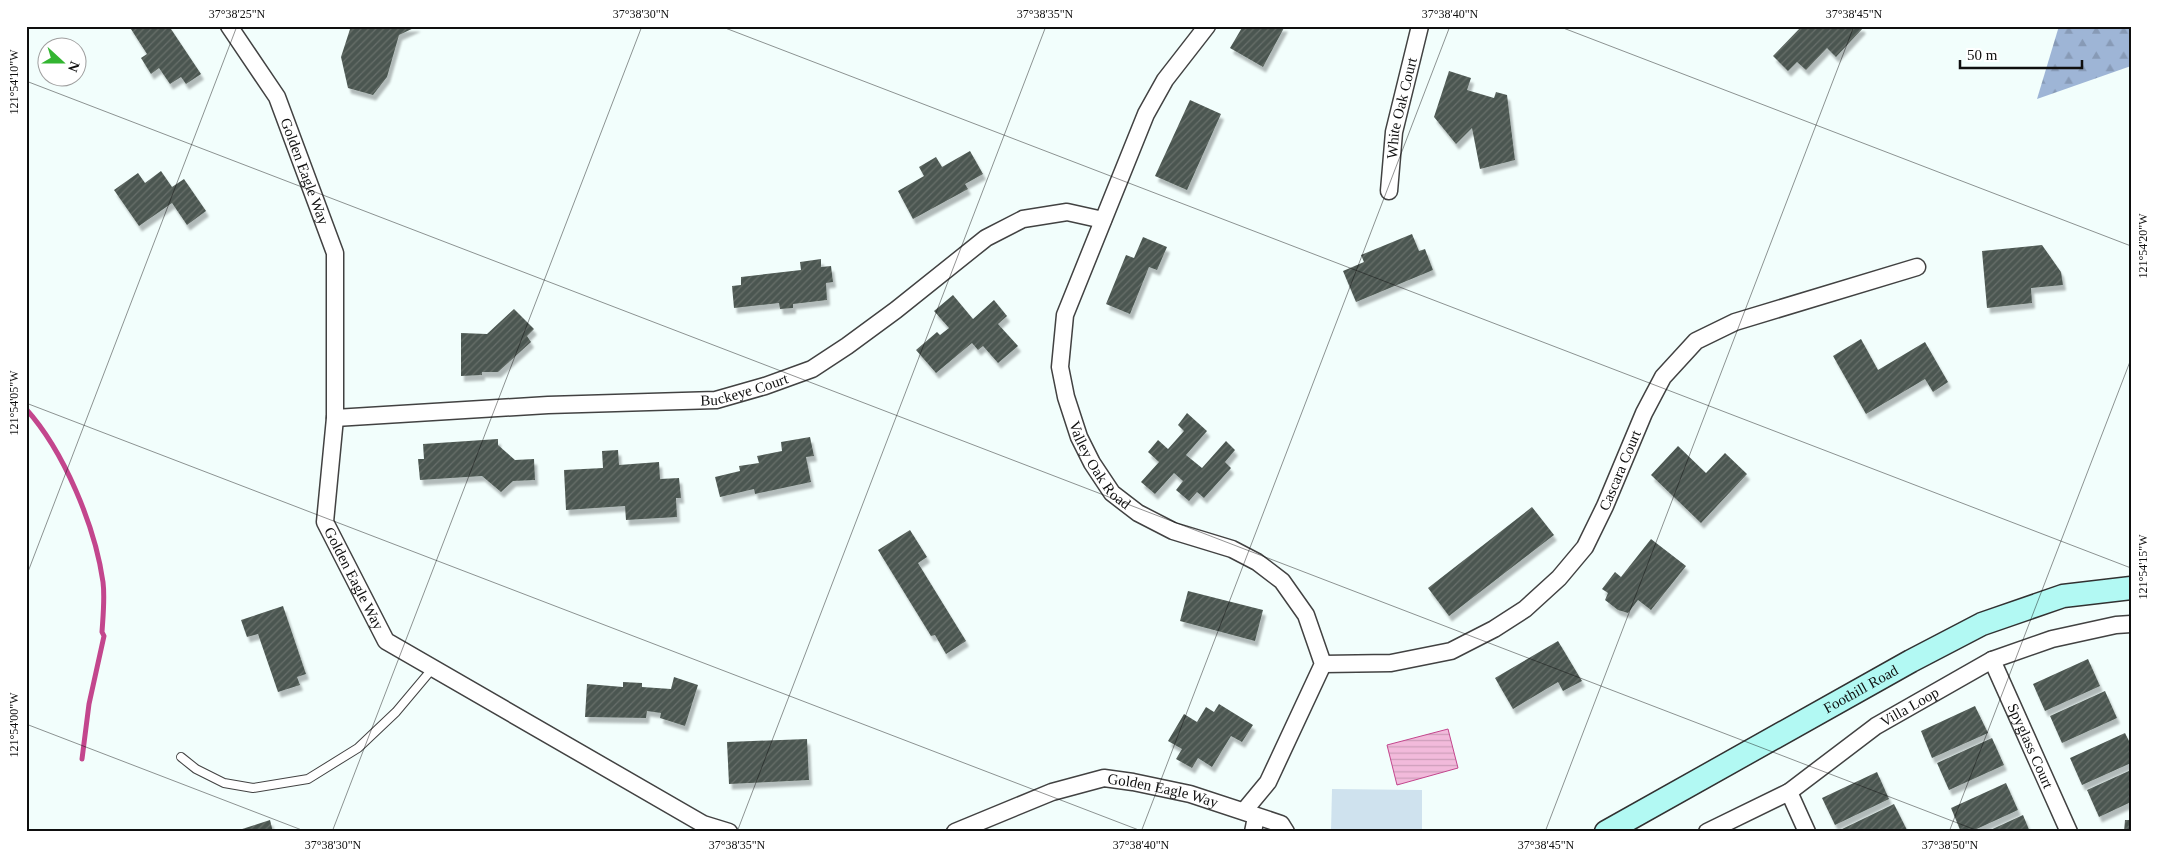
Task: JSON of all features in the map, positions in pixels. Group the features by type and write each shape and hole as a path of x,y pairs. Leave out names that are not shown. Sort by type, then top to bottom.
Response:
{"main road":[{"name":"Foothill Road","path":"1606,832 1911,661 1982,624 2063,596 2131,588"}],"street":[{"name":"Golden Eagle Way","path":"229,26 277,97 335,253 335,418 325,522 386,641 700,828 729,832"},
{"name":"Valley Oak Road","path":"1208,26 1165,80 1146,114 1065,315 1060,367 1066,397 1079,437 1092,463 1112,493 1138,513 1173,531 1232,549 1257,562 1282,581 1306,615 1323,664"},
{"name":"White Oak Court","path":"1389,191 1394,132 1420,26"},
{"name":"Buckeye Court","path":"335,418 548,405 716,400 812,369 896,310 986,238 1023,219 1067,212 1103,220"},
{"name":"Cascara Court","path":"1323,664 1391,663 1450,651 1494,630 1525,609 1559,578 1585,547 1663,377 1696,341 1735,322 1917,267"},
{"name":"Villa Loop","path":"1707,832 1789,792 1876,726 1992,660 2052,639 2116,624 2131,624"},
{"name":"Spyglass Court","path":"1992,660 2069,832"},
{"path":"1251,820 1323,664"},
{"name":"Golden Eagle Way","path":"955,832 1052,792 1104,778 1190,794 1251,820 1271,832"},
{"path":"1789,792 1807,832"},
{"name":"Golden Eagle Way","path":"1251,820 1281,824 1286,832"}],"lane":[{"path":"181,756 196,769 224,783 253,788 308,779 358,748 396,712 433,668"}],"green space":[{"path":"2059,26 2131,26 2131,66 2037,99"}],"shaded area":[{"path":"1448,729 1458,768 1397,785 1387,745"},
{"path":"1332,789 1422,790 1422,832 1331,832"}],"building":[{"path":"129,26 169,26 201,74 186,84 181,77 170,84 159,68 151,74 141,58 147,54"},
{"path":"351,26 418,26 399,35 387,77 373,95 348,88 341,57"},
{"path":"1243,26 1285,26 1263,67 1230,48"},
{"path":"1802,26 1861,26 1863,28 1836,57 1827,48 1806,70 1797,62 1788,71 1773,56"},
{"path":"1449,71 1471,78 1467,90 1494,98 1496,92 1507,95 1515,160 1480,169 1472,128 1456,144 1434,117"},
{"path":"1190,100 1221,114 1187,190 1155,176"},
{"path":"970,151 983,174 965,184 968,189 913,219 898,191 924,176 919,167 936,157 942,167"},
{"path":"161,171 172,187 184,179 206,211 187,225 172,203 139,226 114,190 138,173 145,183"},
{"path":"1412,234 1419,251 1425,249 1433,270 1356,302 1343,271 1364,262 1361,255"},
{"path":"1143,237 1167,247 1157,270 1149,267 1130,314 1106,304 1126,255 1134,258"},
{"path":"2042,245 2061,272 2063,285 2031,288 2032,303 1987,308 1982,251"},
{"path":"821,259 821,267 831,266 833,282 826,283 827,300 793,304 793,308 780,309 779,303 734,308 732,286 741,285 741,277 801,270 800,262"},
{"path":"953,295 973,319 994,300 1007,316 998,324 1018,346 998,363 983,346 978,350 972,343 936,373 916,350 937,332 940,335 949,328 934,311"},
{"path":"514,309 534,329 527,336 531,342 498,372 482,372 482,375 461,376 461,333 487,334"},
{"path":"1861,339 1878,370 1925,342 1948,382 1933,392 1925,379 1866,414 1833,356"},
{"path":"1187,413 1207,431 1186,455 1202,468 1226,441 1235,450 1225,462 1231,468 1204,498 1197,492 1189,501 1176,490 1183,481 1174,473 1155,494 1141,482 1159,462 1148,452 1158,440 1168,449 1184,431 1178,425"},
{"path":"810,437 814,456 806,457 811,482 755,494 754,489 720,497 715,477 740,471 739,466 759,463 757,456 782,451 781,442"},
{"path":"498,439 498,445 515,460 534,459 535,480 513,481 501,492 482,476 420,480 418,459 424,459 423,444"},
{"path":"1678,446 1706,473 1725,453 1747,474 1701,523 1651,475"},
{"path":"618,450 619,465 659,462 660,479 679,478 681,498 676,498 677,517 626,520 625,506 566,510 564,470 603,468 602,451"},
{"path":"1532,507 1554,535 1449,616 1428,588"},
{"path":"910,530 927,557 918,563 966,641 946,654 935,635 931,636 878,550"},
{"path":"1651,539 1686,566 1651,610 1638,600 1628,613 1618,610 1605,600 1608,593 1602,589 1615,572 1621,577"},
{"path":"1188,591 1263,610 1255,641 1180,621"},
{"path":"283,606 306,674 297,677 300,685 278,692 258,634 247,637 241,620"},
{"path":"1558,641 1582,681 1563,691 1558,682 1513,709 1495,678"},
{"path":"2088,659 2100,686 2045,711 2033,684"},
{"path":"674,677 698,685 685,726 660,718 661,713 647,711 646,718 585,717 587,684 623,687 623,682 642,683 642,687 671,689"},
{"path":"2105,691 2117,718 2062,743 2050,716"},
{"path":"1219,704 1253,725 1242,742 1231,736 1212,767 1198,758 1192,768 1176,759 1182,749 1168,741 1184,714 1197,722 1206,707 1214,712"},
{"path":"1975,706 1988,733 1932,758 1921,731"},
{"path":"2125,733 2131,745 2131,763 2082,785 2070,758"},
{"path":"1992,738 2004,765 1949,790 1937,763"},
{"path":"807,739 809,780 729,784 727,742"},
{"path":"2131,770 2131,802 2099,817 2087,790"},
{"path":"1877,772 1889,799 1835,825 1822,798"},
{"path":"2006,783 2018,810 1970,832 1961,832 1951,808"},
{"path":"1894,804 1907,830 1903,832 1840,832 1840,830"},
{"path":"2023,815 2030,832 1986,832"},
{"path":"270,820 273,832 236,832 236,831"},
{"path":"2125,820 2131,820 2131,832 2124,832"}],"waterway":[{"path":"26,409 53,446 76,490 93,537 103,582 102,632 104,636 89,704 82,759"}]}
